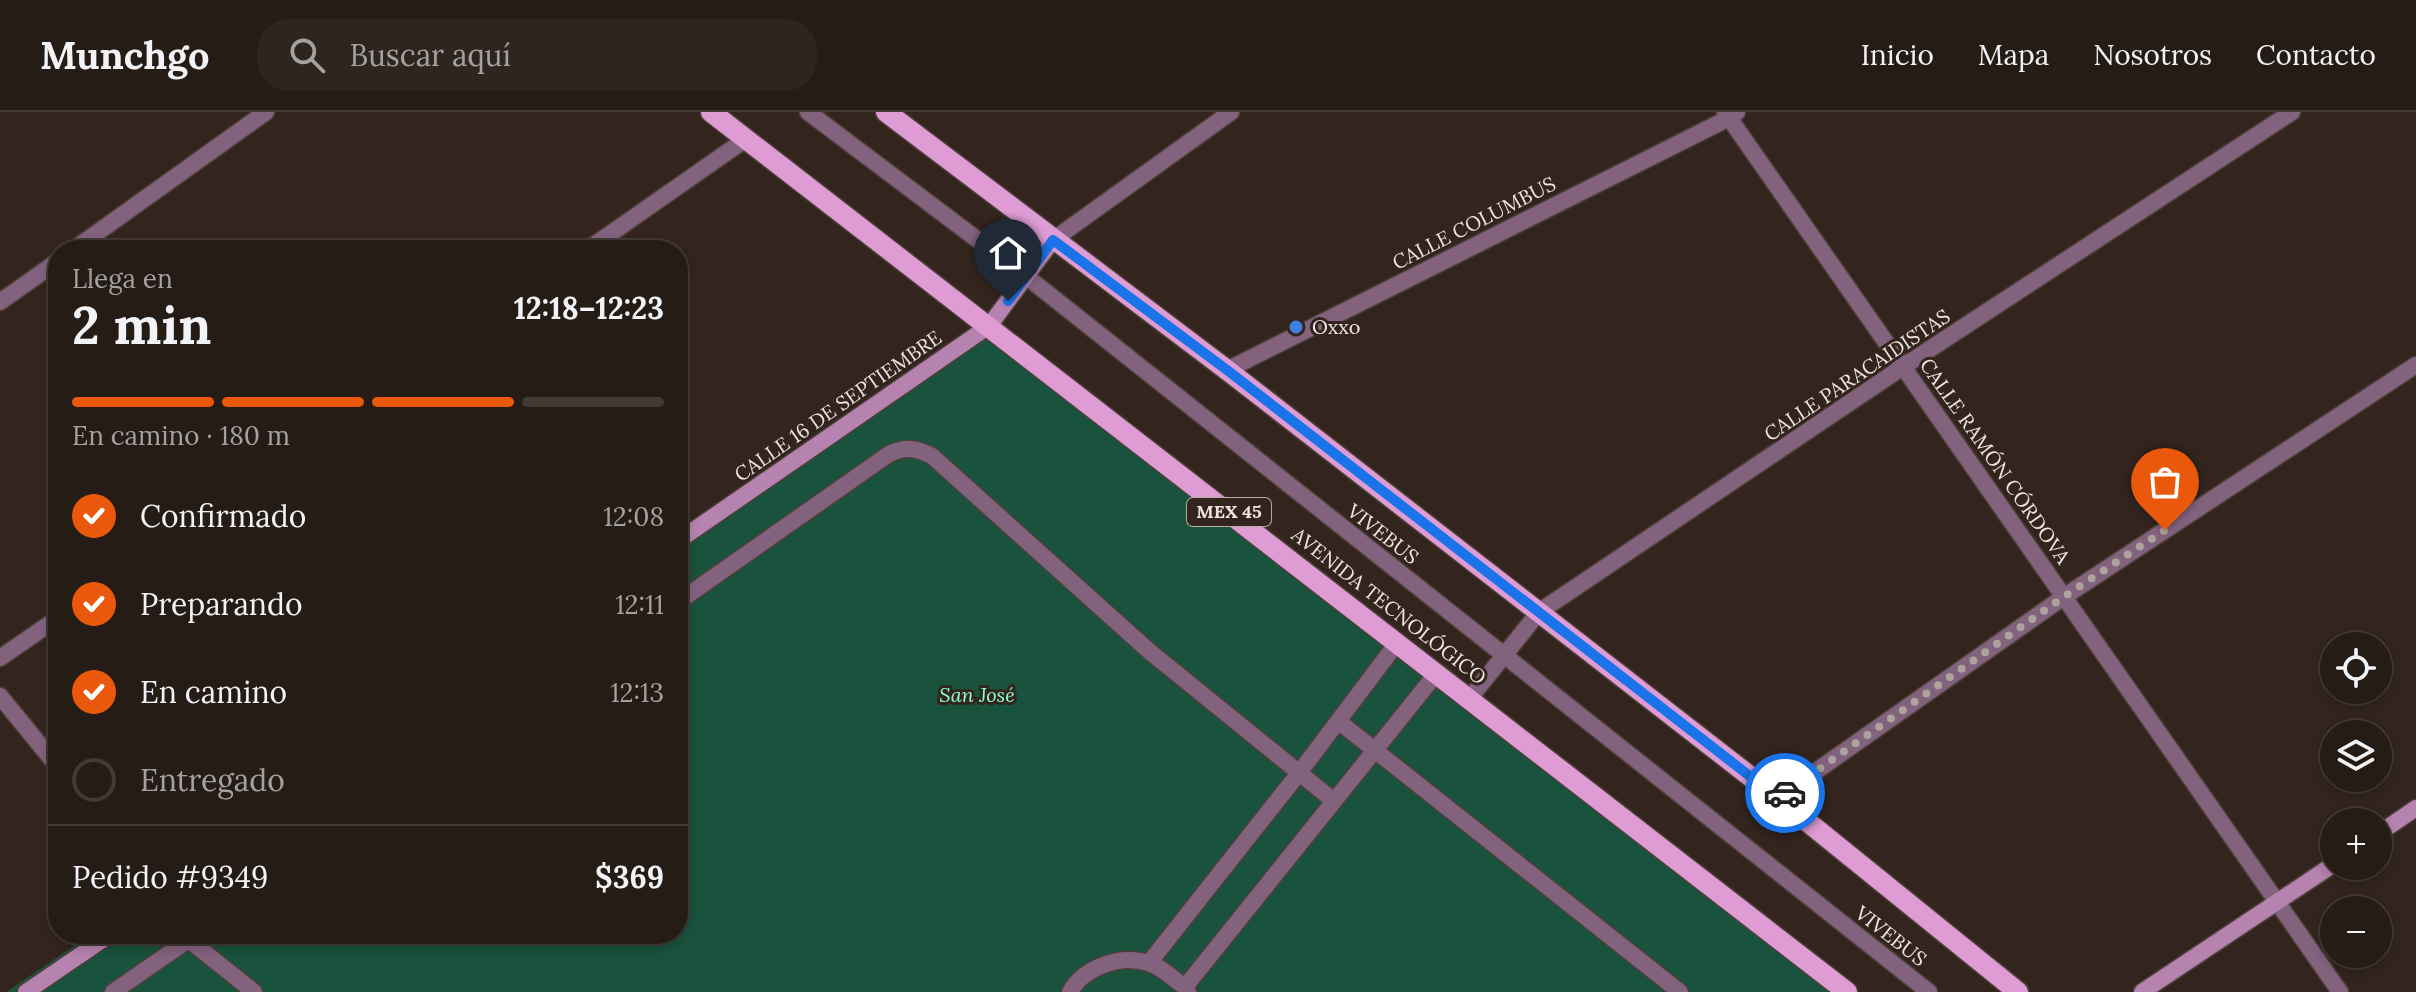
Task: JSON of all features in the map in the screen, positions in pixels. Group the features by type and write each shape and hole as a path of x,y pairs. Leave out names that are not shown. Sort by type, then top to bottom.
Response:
{"main road":[{"name":"AVENIDA TECNOLÓGICO","path":"711,112 1847,992"},
{"path":"886,112 1227,370 1539,612 1778,798 2018,992"},
{"name":"CALLE 16 DE SEPTIEMBRE","path":"688,534 989,326 1053,240"},
{"path":"2392,824 2416,808"},
{"path":"2142,992 2320,874"},
{"path":"26,992 96,944"}],"street":[{"path":"87,240 266,112"},
{"name":"VIVEBUS","path":"808,112 1027,277 1929,992"},
{"name":"CALLE 16 DE SEPTIEMBRE","path":"1053,240 1231,112"},
{"name":"CALLE PARACAIDISTAS","path":"1469,699 1539,612 1904,366 2292,112"},
{"name":"CALLE RAMÓN CÓRDOVA","path":"1730,114 2340,992"},
{"name":"CALLE COLUMBUS","path":"1227,370 1730,114"},
{"path":"601,240 746,139"},
{"path":"0,302 48,268"},
{"path":"1778,798 2065,596 2416,365"},
{"path":"688,595 889,454 906,448 917,449 932,456 1149,651 1334,801"},
{"path":"0,658 48,625"},
{"path":"1149,963 1397,643"},
{"path":"1070,992 1094,968 1121,960 1149,963 1186,990 1436,674"},
{"path":"0,696 48,755"},
{"path":"1338,721 1680,992"},
{"path":"113,992 183,944"},
{"path":"201,944 254,992"}],"green space":[{"name":"San José","path":"989,326 1847,992 6,992 77,944 688,944 688,529"}],"way so far":[{"path":"1785,793 2065,596 2165,530"}],"place":[{"name":"Oxxo","path":"1296,327"}],"route":[{"path":"1008,301 1053,240 1227,370 1778,798 1785,793"}]}
